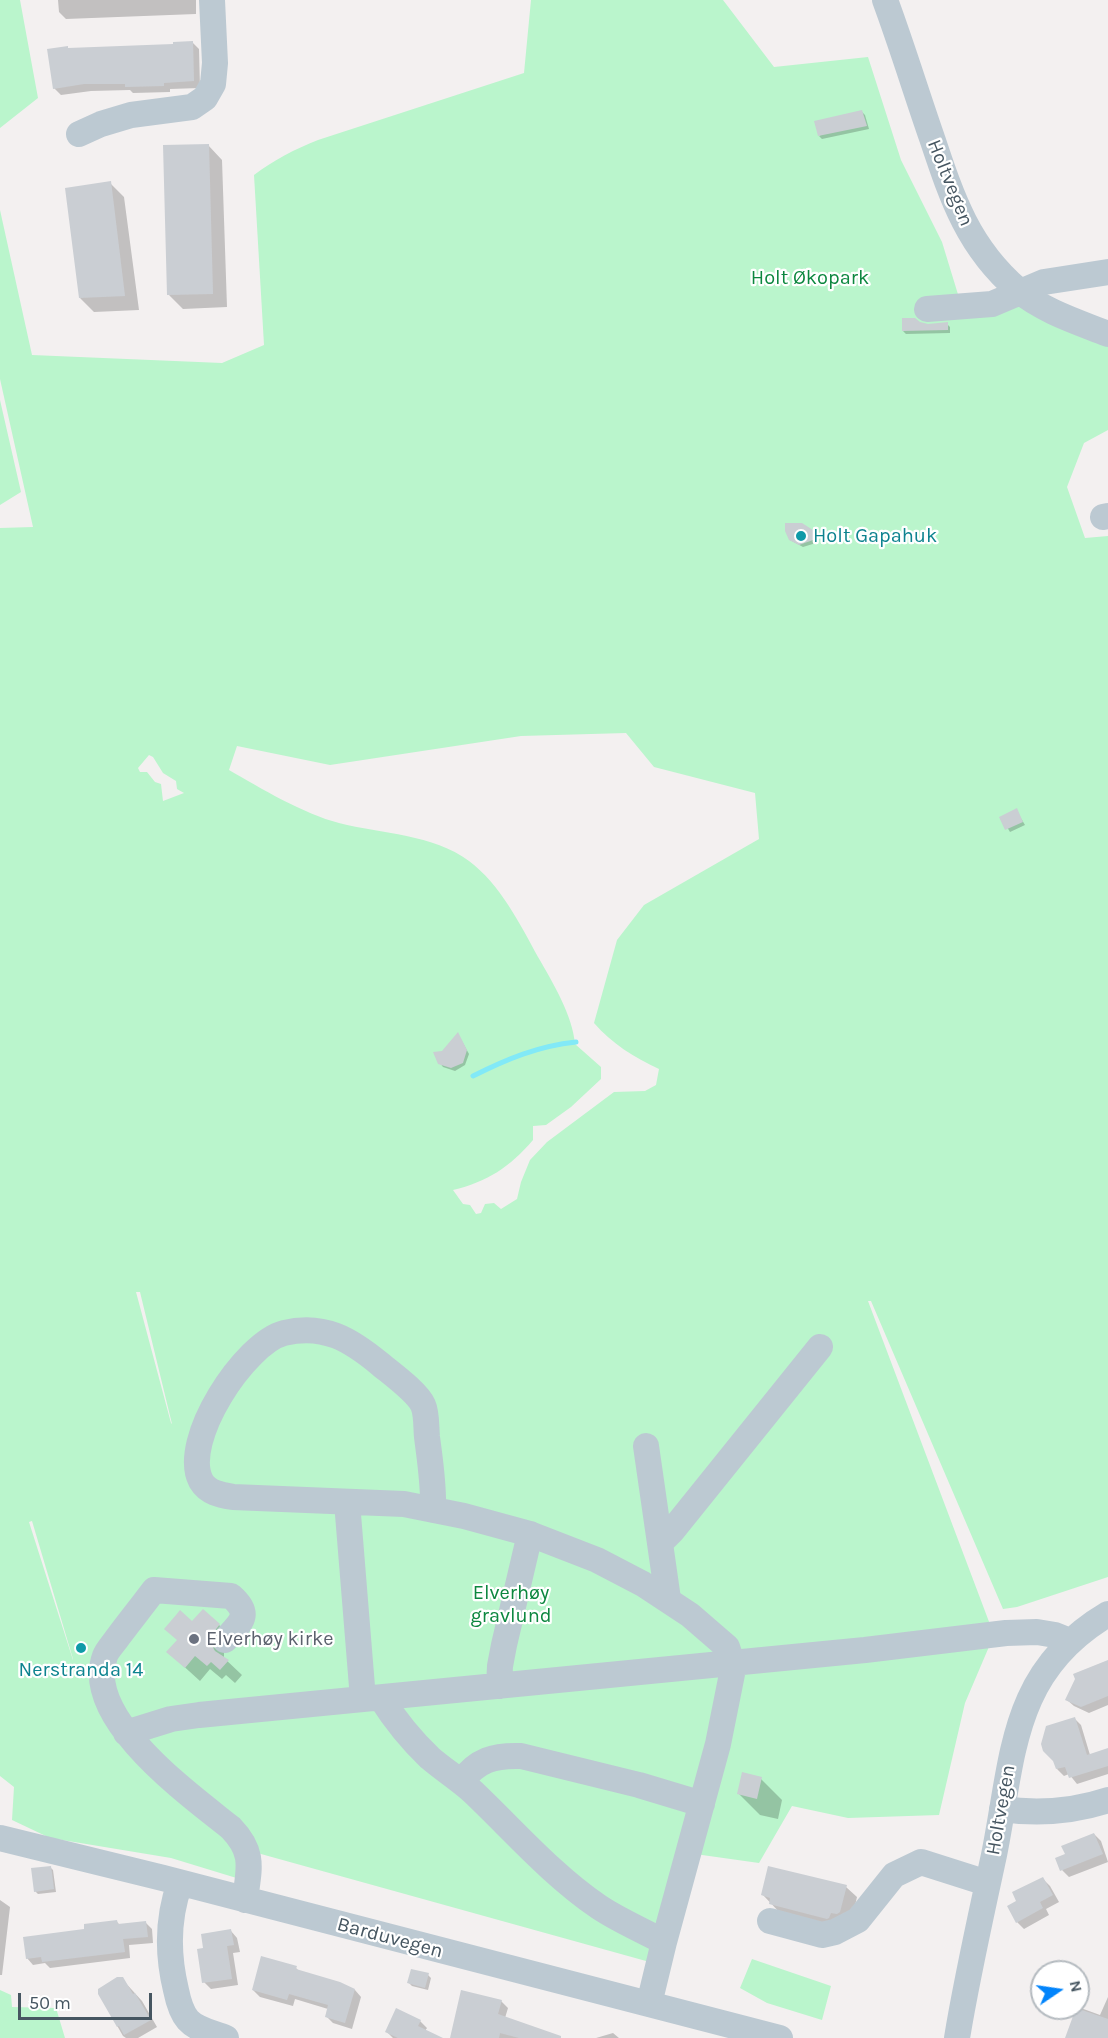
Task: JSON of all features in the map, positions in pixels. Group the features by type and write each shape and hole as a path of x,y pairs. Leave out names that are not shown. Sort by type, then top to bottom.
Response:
{"street":[{"path":"79,135 101,124 131,115 192,107 205,99 213,84 215,63 212,0"},
{"name":"Holtvegen","path":"885,0 958,213 982,252 1020,291 1052,311 1108,334"},
{"path":"927,309 992,304 1044,282 1108,272"},
{"path":"433,1510 430,1461 422,1403 383,1366 344,1338 328,1333 307,1331 291,1331 276,1336 262,1344 247,1359 210,1412 200,1445 198,1470 201,1482 212,1492 233,1497 382,1502 433,1510 530,1534 597,1560 668,1599 724,1643 729,1650 732,1662 730,1688 718,1744 649,2004"},
{"path":"660,1543 820,1347"},
{"path":"646,1446 668,1599"},
{"path":"347,1502 372,1698 432,1759 461,1782 536,1854 589,1899 614,1916 664,1942"},
{"path":"499,1686 504,1645 530,1534"},
{"path":"225,1640 243,1619 240,1604 231,1596 154,1590 105,1655 102,1672 104,1692 116,1717 147,1757 243,1839 249,1852 245,1900"},
{"name":"Holtvegen","path":"957,2038 1010,1758 1023,1713 1042,1676 1070,1641 1108,1614"},
{"path":"126,1732 171,1719 866,1650 1023,1632 1055,1635 1070,1641"},
{"path":"461,1782 470,1769 478,1764 501,1756 521,1756 647,1787 702,1804"},
{"path":"1002,1809 1048,1813 1071,1810 1108,1800"},
{"name":"Barduvegen","path":"0,1838 649,2004 703,2029 780,2038"},
{"path":"770,1921 822,1935 835,1932 858,1920 894,1875 921,1862 987,1883"},
{"path":"180,1883 174,1900 169,1936 170,1961 178,2000 189,2021 226,2038"}],"green space":[{"path":"0,0 20,0 38,98 0,128"},
{"path":"531,0 723,0 774,67 868,57 901,160 942,242 964,314 1015,304 1108,345 1108,430 1084,443 1067,487 1085,538 1108,536 1108,1577 1017,1607 1003,1609 871,1301 868,1301 994,1635 965,1703 939,1815 848,1818 792,1806 759,1863 695,1854 664,1966 243,1849 243,1880 171,1858 50,1838 12,1820 14,1787 0,1776 0,528 33,527 0,379 0,210 32,355 222,363 264,345 254,175 285,155 318,140 524,73","holes":["626,733 654,767 755,793 759,839 644,905 617,940 594,1023 624,1049 659,1069 656,1085 645,1091 614,1092 547,1142 530,1160 517,1199 501,1209 494,1203 485,1204 481,1213 476,1214 470,1205 463,1204 453,1190 477,1183 507,1166 533,1140 533,1126 546,1125 571,1107 601,1079 601,1067 575,1044 561,999 516,918 500,893 469,861 440,845 423,840 325,819 282,800 229,770 237,746 330,765 521,736","149,755 153,757 163,773 176,781 177,789 184,793 163,801 161,784 155,782 147,772 140,772 138,768","136,1292 140,1292 171,1423","32,1521 73,1660 29,1522"]},
{"path":"0,400 21,492 0,505"},
{"path":"752,1959 831,1986 822,2020 767,2003 740,1988"},
{"path":"0,1990 11,1995 12,2007 56,2008 65,2038 0,2038"}],"building":[{"path":"193,41 194,81 164,83 164,86 125,87 125,84 84,84 53,89 47,49 68,46 68,48 173,44 173,42"},
{"path":"862,110 867,126 818,136 814,121"},
{"path":"209,144 213,294 167,295 163,145"},
{"path":"111,181 125,296 79,298 65,188"},
{"path":"902,318 915,318 928,324 948,322 948,330 902,331"},
{"name":"Holt Gapahuk","path":"785,523 802,523 816,532 813,540 799,545 789,540 785,531"},
{"path":"1017,808 1023,822 1005,830 999,817"},
{"path":"458,1032 467,1050 463,1063 451,1068 438,1064 433,1052 442,1051"},
{"name":"Elverhøy kirke","path":"203,1609 220,1624 210,1637 215,1651 229,1660 220,1670 211,1662 207,1666 195,1656 185,1668 166,1652 177,1640 164,1629 180,1610 192,1621"},
{"path":"1108,1660 1108,1696 1081,1707 1065,1700 1075,1679 1073,1674"},
{"path":"1075,1717 1087,1755 1108,1748 1108,1766 1069,1778 1065,1767 1056,1769 1053,1761 1043,1751 1041,1744 1046,1726"},
{"path":"742,1772 762,1777 757,1799 737,1794"},
{"path":"1094,1833 1103,1854 1060,1871 1055,1858 1065,1854 1061,1846"},
{"path":"51,1866 54,1889 34,1892 31,1868"},
{"path":"768,1866 847,1885 840,1912 831,1913 827,1919 769,1904 770,1898 761,1895"},
{"path":"1043,1877 1053,1895 1040,1902 1043,1908 1016,1923 1007,1906 1016,1901 1012,1892"},
{"path":"117,1920 118,1924 146,1921 148,1937 123,1939 125,1952 42,1962 41,1957 26,1959 23,1937 84,1929 84,1924"},
{"path":"231,1929 234,1945 227,1946 232,1979 202,1983 197,1949 203,1948 201,1934"},
{"path":"261,1956 297,1966 296,1969 340,1982 355,1989 345,2023 325,2017 328,2005 289,1994 287,2000 252,1990"},
{"path":"411,1969 429,1973 425,1988 407,1983"},
{"path":"117,1977 123,1977 151,2020 124,2035 98,1994 98,1989"},
{"path":"461,1990 502,2000 498,2014 561,2036 561,2038 519,2038 500,2033 499,2038 450,2038"},
{"path":"396,2008 421,2020 418,2026 443,2038 398,2038 385,2032"},
{"path":"1090,2013 1108,2019 1108,2038 1065,2038 1072,2020 1090,2020"}],"waterway":[{"path":"473,1076 523,1054 576,1042"}],"place":[{"name":"Holt Gapahuk","path":"801,536"},
{"name":"Elverhøy kirke","path":"194,1639"},
{"name":"Nerstranda 14","path":"81,1648"}],"park label":[{"name":"Holt Økopark","path":"810,278"},
{"name":"Elverhøy gravlund","path":"511,1604"}]}
